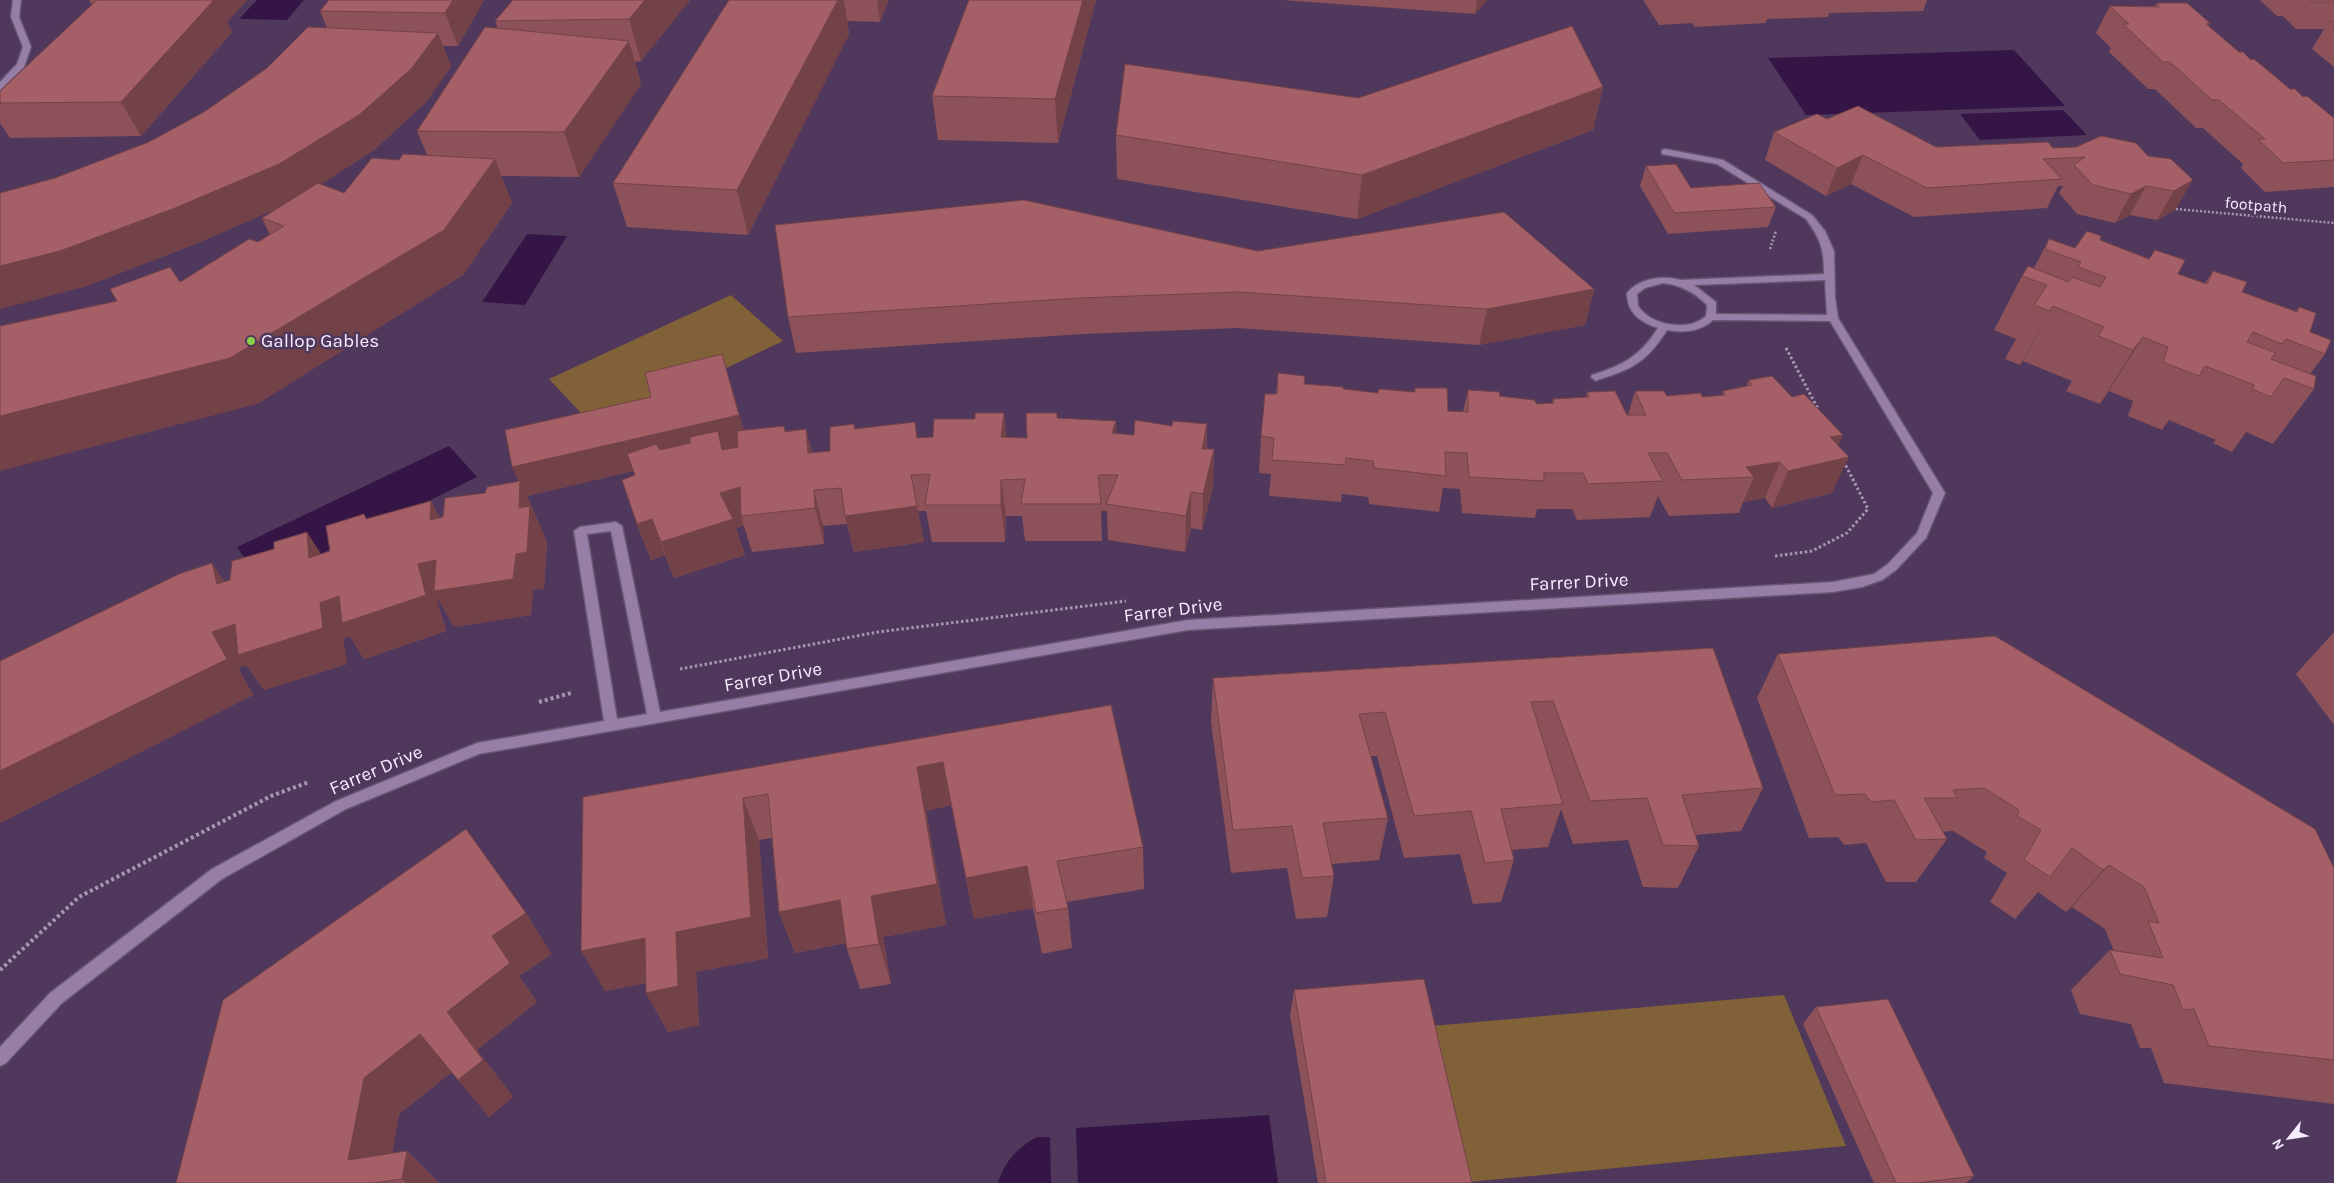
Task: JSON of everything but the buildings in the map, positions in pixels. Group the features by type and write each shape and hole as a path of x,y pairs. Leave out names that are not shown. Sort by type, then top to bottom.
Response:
{"street":[{"path":"0,88 21,65 27,47 15,17 17,0"},
{"name":"Farrer Drive","path":"0,1058 56,998 217,874 341,805 477,749 611,724 655,718 1188,625 1823,588 1862,582 1878,577 1892,567 1922,535 1939,493 1833,318 1830,252 1820,231 1809,217 1720,162 1665,152"},
{"path":"1830,277 1681,282 1660,280 1642,284 1632,294 1633,306 1645,318 1664,327 1684,329 1701,325 1711,317 1833,318"},
{"path":"1681,282 1701,291 1712,304 1711,317"},
{"path":"1596,377 1626,368 1648,352 1664,327"},
{"path":"611,724 580,531 616,526 655,718"}],"path":[{"name":"footpath","path":"2176,209 2334,223"}],"shaded area":[{"path":"257,0 304,0 287,20 239,19"},
{"path":"2014,50 2065,106 1806,115 1768,58"},
{"path":"2063,110 2087,135 1980,140 1960,114"},
{"path":"527,234 567,236 525,305 482,302"},
{"path":"731,295 783,341 597,430 549,379"},
{"path":"449,446 477,477 262,583 237,547"},
{"path":"1784,995 1846,1146 1468,1182 1431,1026"},
{"path":"1269,1115 1278,1183 1078,1183 1076,1128"},
{"path":"1037,1137 1050,1137 1051,1183 998,1183 1004,1168 1018,1150"}],"place":[{"name":"Gallop Gables","path":"251,341"}]}
